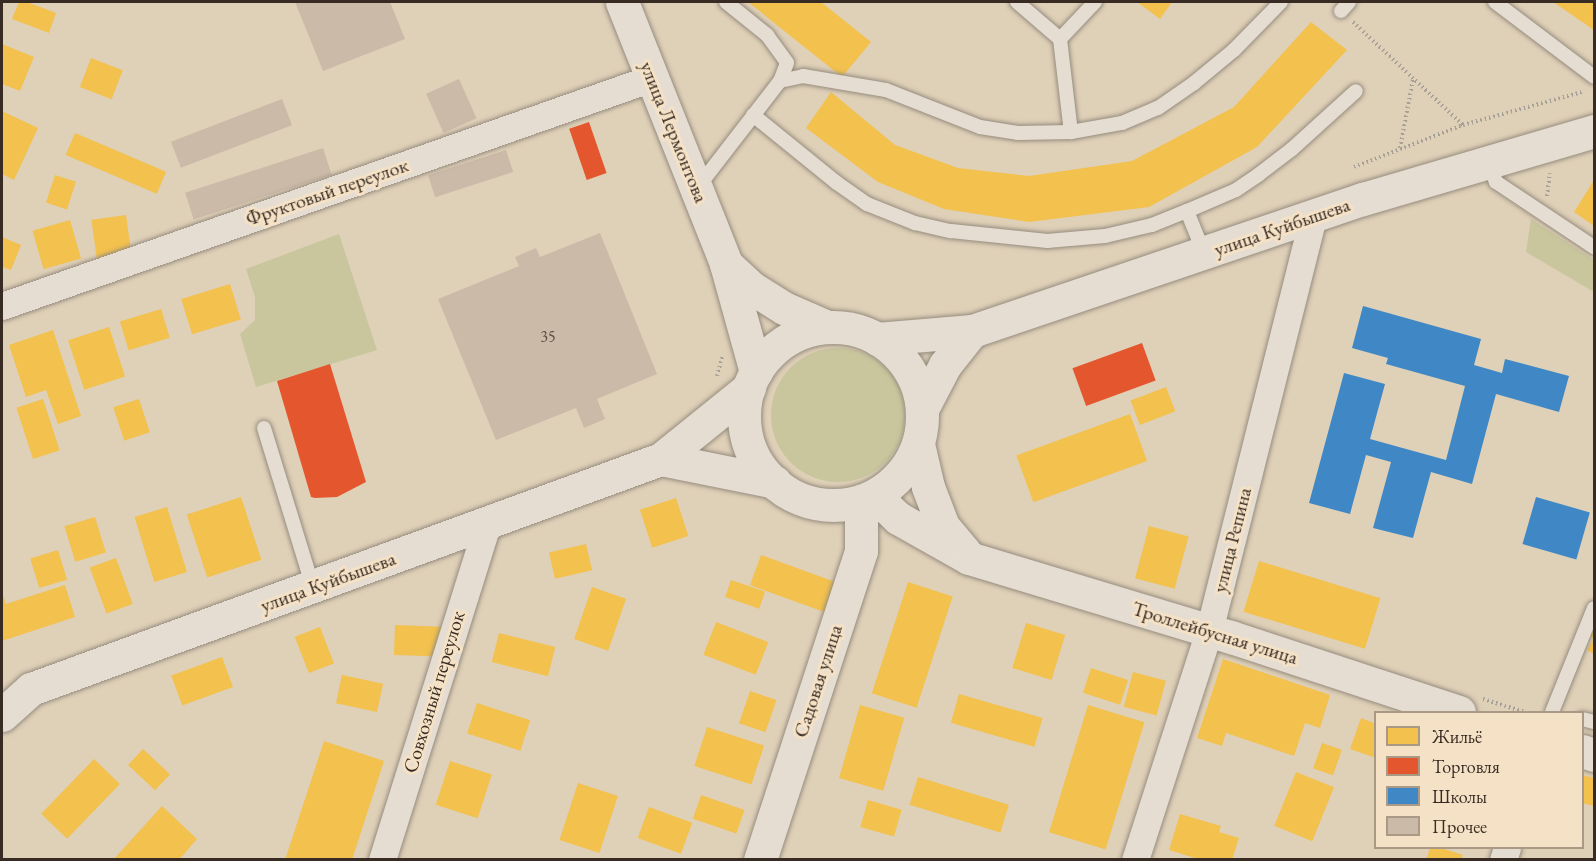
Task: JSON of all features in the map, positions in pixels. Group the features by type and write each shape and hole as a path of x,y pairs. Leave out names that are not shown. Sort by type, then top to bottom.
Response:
{"main road":[{"name":"улица Лермонтова","path":"622,2 726,264 753,380"},
{"name":"улица Куйбышева","path":"877,339 972,331 1313,216 1488,160 1594,131"},
{"path":"726,264 752,288 784,308 827,327 861,332 891,349 913,376 922,410"},
{"path":"661,459 753,380 772,352 793,337 827,327"},
{"path":"969,558 943,526 928,487 918,444 922,410 945,365 972,331"},
{"path":"753,380 745,413 748,439 763,470 789,493 822,504 868,498 901,474 918,444"},
{"name":"улица Куйбышева","path":"2,715 31,689 661,459"},
{"path":"661,459 775,482"},
{"name":"Троллейбусная улица","path":"868,498 898,518 969,558 1209,631 1456,711"},
{"name":"Садовая улица","path":"760,860 861,551 868,498"}],"street":[{"name":"Фруктовый переулок","path":"2,306 652,78"},
{"name":"улица Репина","path":"1135,860 1209,631 1313,216"},
{"name":"Совхозный переулок","path":"382,860 487,524"}],"lane":[{"path":"696,188 780,81 787,63 767,34 726,2"},
{"path":"1017,2 1060,39 1071,132"},
{"path":"1060,39 1095,2"},
{"path":"780,81 803,76 886,90 980,127 1018,134 1071,132 1122,123 1158,108 1194,83 1234,50 1281,2"},
{"path":"1495,2 1594,76"},
{"path":"753,115 837,183 867,204 915,223 942,229 1047,242 1105,236 1152,225 1236,190 1292,149 1356,91"},
{"path":"1488,160 1496,182 1594,247"},
{"path":"1187,212 1204,253"},
{"path":"264,428 313,587"},
{"path":"1555,711 1594,608"}],"path":[{"path":"1345,6 1413,78 1463,125"},
{"path":"1400,149 1413,78"},
{"path":"1354,167 1463,125 1584,92"},
{"path":"1545,214 1551,165"},
{"path":"716,383 723,352"}],"shaded area":[{"path":"1531,219 1594,260 1594,292 1526,252"},
{"path":"339,234 377,350 256,387 240,334 255,320 255,297 246,269"},
{"path":"838,348 864,353 886,367 900,389 905,415 900,441 886,463 864,477 838,482 812,477 790,463 776,441 771,415 776,389 790,367 812,353"}],"building: Жильё":[{"path":"19,2 27,2 56,13 49,33 12,19"},
{"path":"748,2 821,2 871,42 842,77"},
{"path":"1137,2 1172,2 1160,19"},
{"path":"1553,2 1594,2 1594,30"},
{"path":"1311,22 1347,50 1257,147 1149,207 1029,222 944,209 878,182 806,128 831,92 895,145 958,168 1029,176 1132,161 1234,107"},
{"path":"2,44 34,57 20,91 2,84"},
{"path":"91,58 123,70 112,99 80,87"},
{"path":"2,111 38,128 14,180 2,174"},
{"path":"75,133 166,172 157,194 66,155"},
{"path":"55,175 76,182 67,209 46,203"},
{"path":"1594,180 1594,226 1574,212"},
{"path":"126,215 132,257 97,261 91,220"},
{"path":"70,220 81,258 44,269 33,231"},
{"path":"2,237 21,245 11,270 2,267"},
{"path":"230,284 241,319 192,334 181,299"},
{"path":"161,309 170,338 129,350 120,322"},
{"path":"109,327 125,376 84,390 68,340"},
{"path":"53,330 81,416 58,424 46,390 26,397 9,345"},
{"path":"1166,387 1175,411 1140,425 1131,401"},
{"path":"43,399 60,450 33,459 16,408"},
{"path":"139,399 150,432 124,441 113,407"},
{"path":"1130,414 1147,461 1033,502 1016,455"},
{"path":"241,497 261,560 207,577 187,515"},
{"path":"676,498 688,536 652,548 640,510"},
{"path":"167,507 187,572 154,582 134,517"},
{"path":"95,517 106,552 75,562 64,526"},
{"path":"1149,526 1189,537 1175,589 1135,578"},
{"path":"586,544 592,570 555,579 549,553"},
{"path":"58,550 67,580 39,588 30,558"},
{"path":"761,555 835,582 824,612 750,585"},
{"path":"116,558 133,604 106,614 90,568"},
{"path":"1259,561 1380,598 1365,649 1244,612"},
{"path":"731,580 765,592 759,609 725,597"},
{"path":"908,582 953,597 917,708 872,693"},
{"path":"65,585 75,617 2,641 2,592 6,604"},
{"path":"592,587 626,599 608,651 574,639"},
{"path":"716,622 768,642 756,675 703,655"},
{"path":"1026,623 1065,635 1051,680 1012,668"},
{"path":"395,625 442,627 441,657 394,655"},
{"path":"320,627 334,663 309,673 295,637"},
{"path":"499,633 555,647 548,676 492,662"},
{"path":"1594,639 1594,654 1587,650"},
{"path":"222,657 233,687 182,706 171,675"},
{"path":"1223,659 1330,695 1320,728 1305,723 1294,756 1226,733 1222,746 1197,738"},
{"path":"1091,668 1128,680 1120,705 1083,693"},
{"path":"1133,672 1166,681 1157,716 1124,707"},
{"path":"342,675 383,684 377,712 336,703"},
{"path":"750,691 776,700 765,732 739,723"},
{"path":"959,694 1043,718 1034,747 951,723"},
{"path":"477,703 530,720 520,751 467,733"},
{"path":"860,705 904,718 883,791 839,778"},
{"path":"1088,705 1144,722 1106,849 1049,832"},
{"path":"1361,718 1374,723 1374,757 1350,749"},
{"path":"707,727 764,746 751,785 694,766"},
{"path":"324,741 384,761 352,860 285,860"},
{"path":"1322,743 1342,750 1333,775 1313,769"},
{"path":"143,749 170,774 155,790 128,765"},
{"path":"94,759 120,784 67,839 41,814"},
{"path":"450,761 492,775 478,818 436,805"},
{"path":"1296,772 1334,787 1312,841 1274,826"},
{"path":"1584,776 1594,778 1594,806 1584,804"},
{"path":"918,777 1009,805 1000,833 910,805"},
{"path":"578,783 618,796 599,853 559,840"},
{"path":"701,795 744,810 736,834 693,819"},
{"path":"868,800 902,810 894,837 860,827"},
{"path":"162,806 197,839 179,860 113,860"},
{"path":"649,807 692,823 681,854 638,838"},
{"path":"1180,814 1221,826 1219,832 1239,838 1232,860 1201,860 1169,850"},
{"path":"1430,849 1444,849 1463,855 1461,860 1426,860"}],"building: Торговля":[{"path":"589,122 607,173 587,180 569,129"},
{"path":"1142,343 1156,381 1086,406 1072,368"},
{"path":"330,364 366,482 337,497 315,498 311,497 277,381"}],"building: Школы":[{"path":"1363,306 1481,339 1474,365 1502,373 1505,359 1569,376 1559,412 1496,394 1472,484 1431,472 1413,538 1373,528 1391,462 1366,455 1350,514 1309,503 1344,373 1385,384 1370,439 1446,460 1465,386 1386,364 1388,358 1352,348"},
{"path":"1536,497 1590,512 1576,560 1522,544"}],"building: Прочее":[{"path":"295,2 390,2 405,39 323,71"},
{"path":"459,79 476,118 444,133 426,94"},
{"path":"282,99 292,125 181,168 171,142"},
{"path":"323,148 332,175 194,219 185,193"},
{"path":"506,150 513,172 435,197 428,175"},
{"path":"600,233 657,374 597,399 605,419 584,428 576,408 496,440 438,299 519,266 515,257 536,248 540,257"}]}
